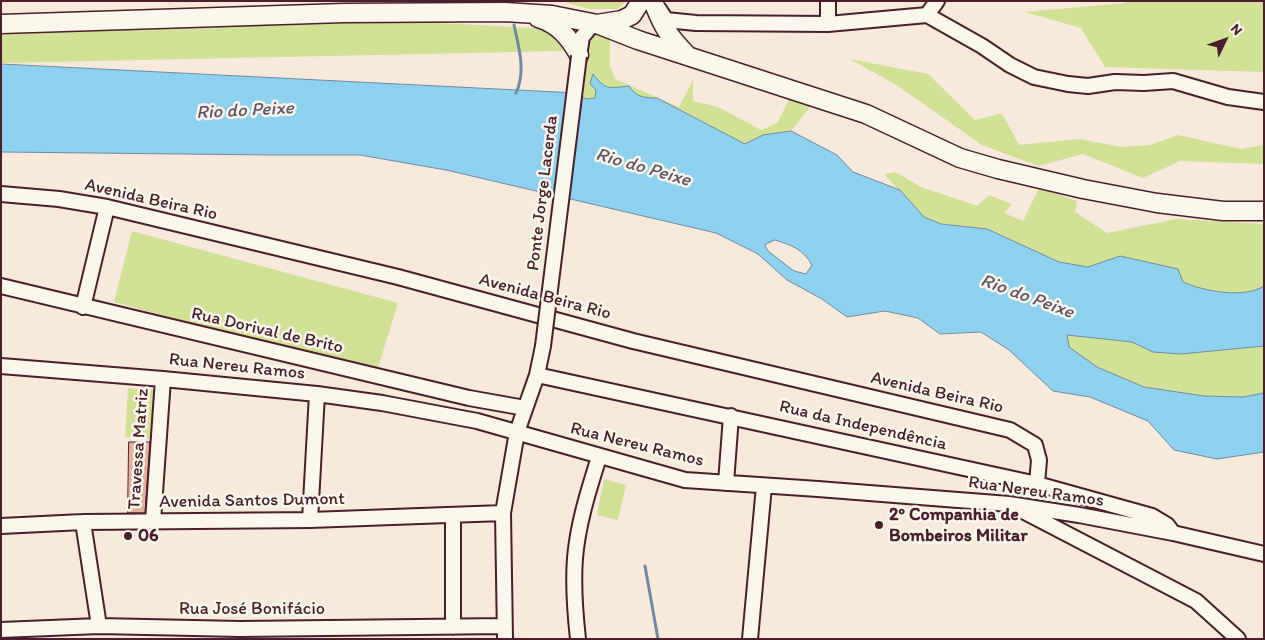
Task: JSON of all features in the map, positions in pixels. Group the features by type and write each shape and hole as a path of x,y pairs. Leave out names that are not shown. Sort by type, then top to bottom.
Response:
{"main road":[{"path":"518,12 535,1"},
{"path":"551,1 567,18"},
{"path":"596,23 622,20 632,15 641,1"},
{"path":"654,1 659,17 669,36 688,56"},
{"path":"518,12 552,23 567,35 579,52"},
{"path":"1,24 344,13 518,12 567,18 596,23 638,40 866,114 960,158 998,169 1083,189 1156,203 1222,211 1264,211"}],"street":[{"path":"654,1 666,20 676,22 828,24 927,14 982,46 1010,65 1034,77 1088,86 1115,82 1173,81 1228,97 1264,102"},
{"path":"828,1 828,24"},
{"path":"927,14 936,1"},
{"path":"567,18 579,52"},
{"name":"Ponte Jorge Lacerda","path":"504,632 503,513 517,432 537,375 543,346 582,36 596,23"},
{"name":"Avenida Beira Rio","path":"1,194 59,199 107,207 398,277 633,341 1010,430 1035,445 1038,460 1037,484"},
{"path":"83,306 107,207"},
{"name":"Rua Dorival de Brito","path":"1,286 469,398 525,408"},
{"name":"Rua Nereu Ramos","path":"1,366 163,379 317,394 382,403 477,421 685,480 1009,504 1172,533 1264,554"},
{"name":"Rua da Independência","path":"537,375 1037,484 1152,516 1167,525 1172,533"},
{"name":"Travessa Matriz","path":"153,521 163,379"},
{"path":"310,520 317,394"},
{"path":"726,483 731,416"},
{"path":"578,639 575,612 575,557 584,504 599,456"},
{"path":"750,639 764,486"},
{"path":"1009,504 1196,601 1238,639"},
{"name":"Avenida Santos Dumont","path":"1,526 83,522 310,520 503,513"},
{"path":"453,516 453,627"},
{"path":"83,522 99,626"},
{"name":"Rua José Bonifácio","path":"1,630 99,626 245,634 453,627 504,632"}],"green space":[{"path":"562,1 627,1 617,9 589,9"},
{"path":"1125,1 1264,1 1264,72 1105,67 1081,28 1025,12 1126,3"},
{"path":"389,20 548,29 561,39 562,51 1,63 1,29"},
{"path":"594,32 610,39 610,65 615,79 679,107 693,80 693,101 718,107 761,130 777,123 790,98 811,106 791,131 763,135 745,144 657,98 648,98 634,93 629,86 613,88 605,86 593,75 590,84 596,90 595,98 585,99 581,96 588,46"},
{"path":"850,59 928,74 975,120 1002,113 1019,145 1079,139 1121,147 1150,145 1178,135 1241,149 1264,145 1264,164 1180,161 1143,178 1083,154 1038,166 982,145 898,86"},
{"path":"895,172 921,187 977,206 989,195 1012,204 1004,213 1023,221 1039,188 1077,201 1075,212 1107,233 1176,219 1264,224 1264,286 1257,291 1230,293 1195,288 1120,256 1088,267 1059,262 987,229 941,224 924,217 884,174"},
{"path":"132,231 398,303 376,374 114,302"},
{"path":"1067,335 1132,342 1153,352 1181,354 1264,346 1264,393 1243,397 1204,396 1144,387 1097,367 1068,347"},
{"path":"128,388 158,390 154,439 125,437"},
{"path":"604,479 626,485 618,520 597,515"}],"water":[{"name":"Rio do Peixe","path":"1,64 577,93 586,99 595,98 596,90 590,84 593,74 605,86 612,88 629,86 638,95 657,98 745,144 763,135 791,131 837,155 853,172 900,190 924,217 941,224 987,229 1059,262 1088,267 1120,256 1178,269 1183,282 1212,291 1246,292 1264,286 1264,346 1181,354 1153,352 1132,342 1067,335 1069,347 1097,367 1144,387 1204,396 1243,397 1264,393 1264,452 1217,459 1174,450 1148,421 1090,397 1053,391 1009,350 981,332 940,334 918,318 885,311 847,317 822,299 787,280 758,254 716,233 446,170 360,155 1,152","holes":["775,240 796,248 805,255 812,265 806,274 794,271 768,251 765,245"]}],"building":[{"path":"129,442 150,442 145,513 128,513"}],"waterway":[{"path":"514,25 521,68 521,76 516,93"},
{"path":"645,566 658,639"}],"place":[{"name":"2º Companhia de Bombeiros Militar","path":"879,525"},
{"name":"06","path":"128,536"}]}
